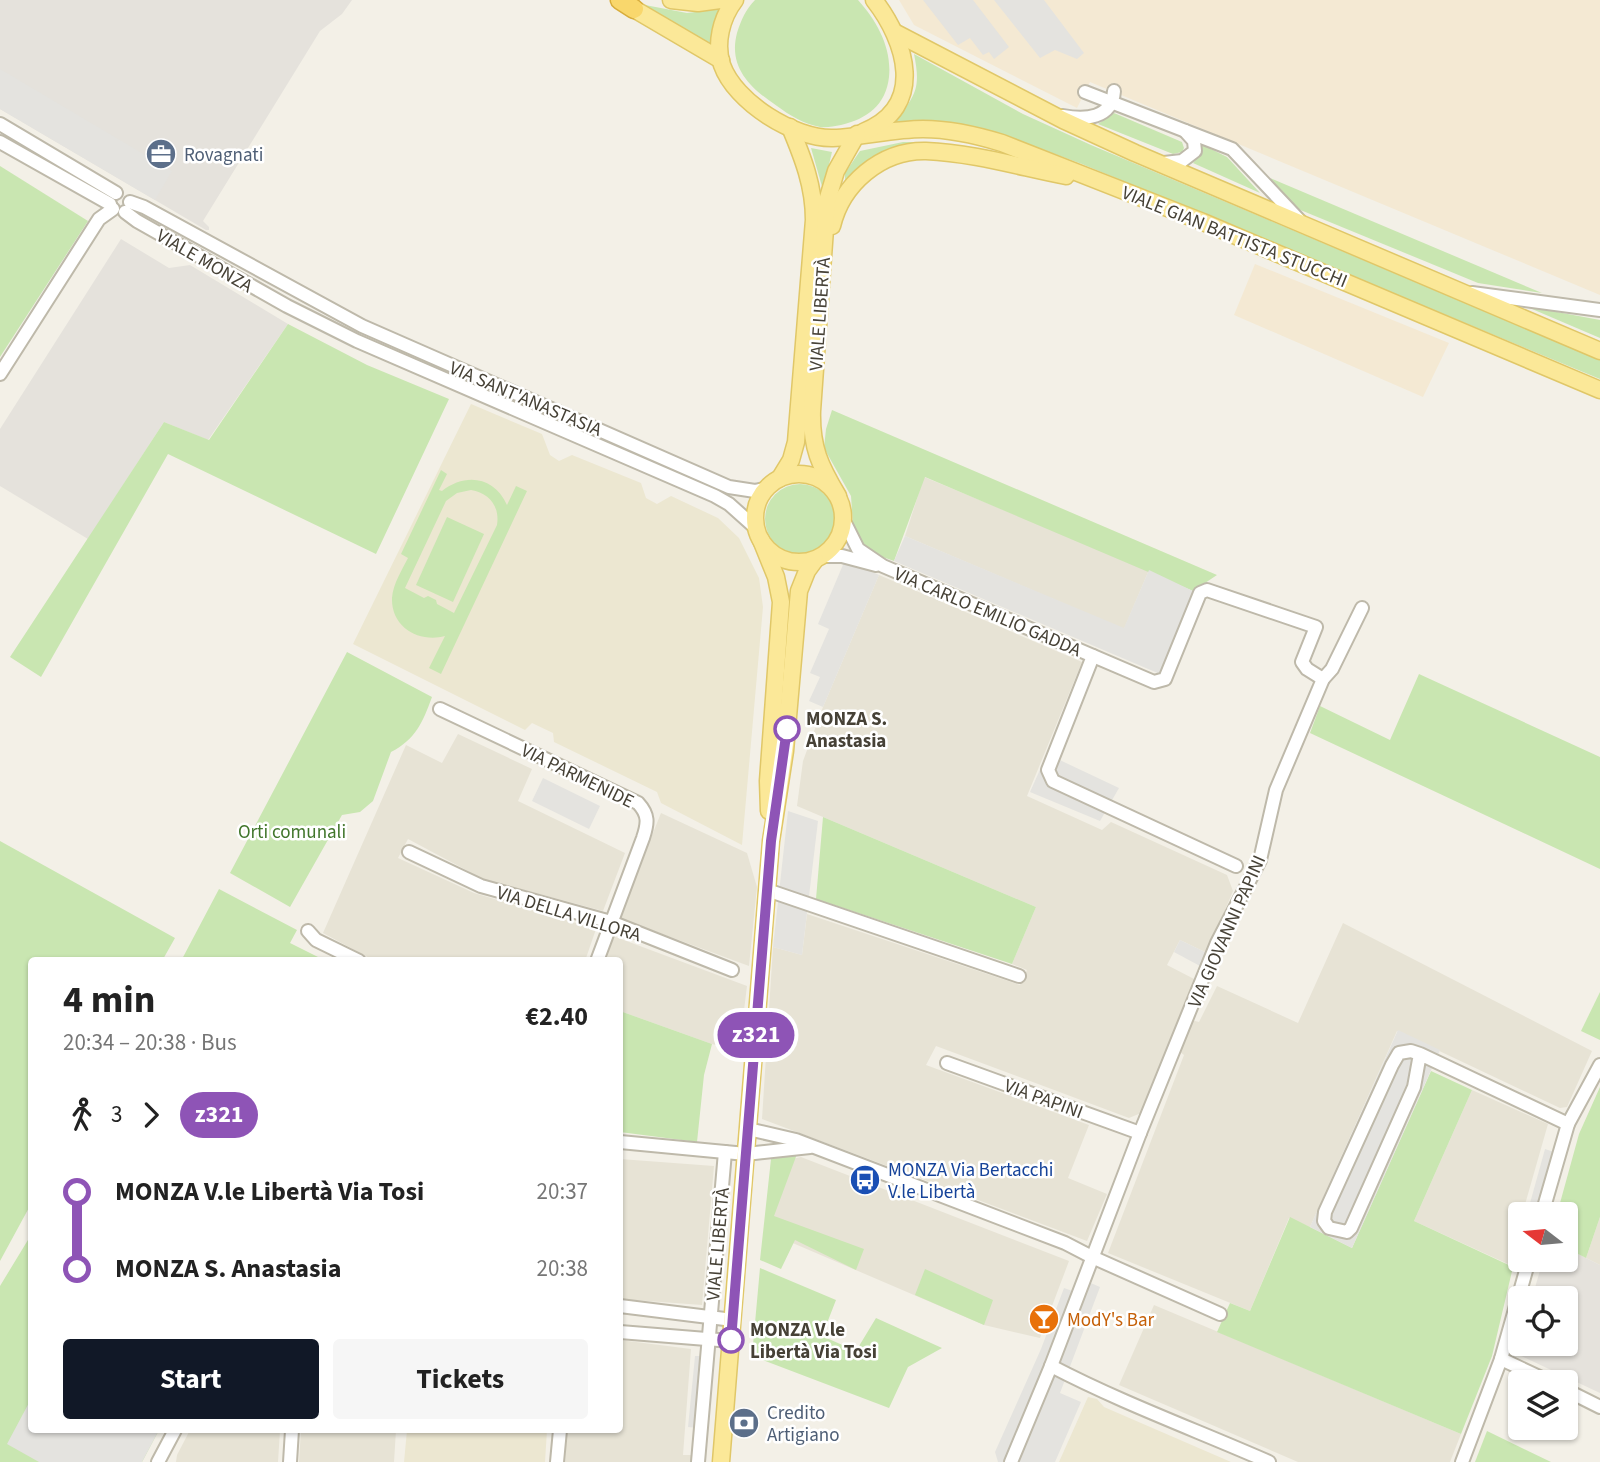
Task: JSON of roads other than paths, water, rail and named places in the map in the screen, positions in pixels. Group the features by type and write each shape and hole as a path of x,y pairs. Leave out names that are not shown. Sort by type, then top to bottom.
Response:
{"main road":[{"path":"671,0 698,3 720,0"},
{"name":"VIALE GIAN BATTISTA STUCCHI","path":"735,0 719,37 721,60 734,88 764,113 790,127 819,137 832,138 922,129 974,135 1111,184 1600,390"},
{"name":"VIALE GIAN BATTISTA STUCCHI","path":"858,134 882,122 892,112 903,90 904,64 896,33 874,0"},
{"path":"627,5 721,60"},
{"name":"VIALE GIAN BATTISTA STUCCHI","path":"896,33 1051,114 1158,163 1600,351"},
{"name":"VIALE LIBERTÀ","path":"774,483 788,467 796,442 814,220 812,188 790,127"},
{"name":"VIALE LIBERTÀ","path":"838,496 817,458 811,423 830,186 842,159 858,134"},
{"path":"823,266 834,218 846,193 869,169 903,155 925,151 972,157 1111,184"},
{"path":"796,474 812,476 826,483 838,496 844,521 837,541 819,558 799,563 785,560 771,552 759,535 757,507 774,483 796,474"},
{"name":"VIALE LIBERTÀ","path":"759,535 776,577 781,602 768,781 771,841"},
{"name":"VIALE LIBERTÀ","path":"721,1462 771,841 785,751 799,591 807,571 819,558"}],"street":[{"path":"1085,92 1113,97 1152,118 1232,149 1304,225"},
{"path":"1051,114 1082,119 1095,117 1106,111 1113,97"},
{"path":"1141,103 1152,118"},
{"name":"VIALE MONZA","path":"0,124 119,204 137,221 287,306"},
{"path":"1158,163 1173,163 1191,156 1195,151 1194,141 1185,131"},
{"name":"VIALE MONZA","path":"0,142 119,204 164,218 289,288"},
{"path":"0,374 99,219 119,204"},
{"name":"VIA SANT'ANASTASIA","path":"289,288 362,326 729,487 755,491 774,483"},
{"path":"1457,291 1600,310"},
{"name":"VIA SANT'ANASTASIA","path":"287,306 357,341 715,496 736,509 759,535"},
{"name":"VIA CARLO EMILIO GADDA","path":"844,521 858,550 883,566"},
{"name":"VIA CARLO EMILIO GADDA","path":"819,558 847,556 883,566 1154,682 1165,679 1200,593 1207,590 1315,627 1302,662 1307,669 1323,679"},
{"name":"VIA GIOVANNI PAPINI","path":"1011,1462 1217,943 1260,860 1276,790 1323,679 1332,669 1362,608"},
{"name":"VIA CARLO EMILIO GADDA","path":"1093,656 1053,752 1048,770 1053,781 1236,866"},
{"name":"VIA PARMENIDE","path":"440,709 638,803 645,810 648,821 643,838 598,957"},
{"name":"VIA DELLA VILLORA","path":"409,852 481,886 611,922 732,970"},
{"path":"767,890 1019,976"},
{"path":"308,931 316,940 351,957"},
{"path":"1420,1054 1414,1087 1351,1228 1347,1232 1329,1228 1324,1221 1325,1212 1399,1054 1411,1051 1420,1054 1568,1124"},
{"name":"VIA PAPINI","path":"947,1063 1140,1133"},
{"path":"1545,1202 1568,1124 1600,1065"},
{"path":"748,1129 783,1136 1065,1243 1220,1314"},
{"path":"623,1142 746,1154 810,1147"},
{"name":"VIALE LIBERTÀ","path":"698,1462 725,1152"},
{"path":"1462,1462 1502,1359 1526,1272"},
{"path":"623,1306 733,1320"},
{"path":"623,1332 731,1340"},
{"path":"1502,1359 1525,1370"},
{"path":"1051,1366 1158,1417 1182,1424 1269,1462"},
{"path":"1578,1396 1600,1407"},
{"path":"158,1462 173,1433"},
{"path":"290,1462 292,1433"},
{"path":"557,1462 560,1433"}],"place":[{"name":"Rovagnati","path":"161,154"},
{"name":"MONZA S. Anastasia","path":"787,729"},
{"name":"MONZA Via Bertacchi V.le Libertà","path":"865,1180"},
{"name":"ModY's Bar","path":"1044,1319"},
{"name":"MONZA V.le Libertà Via Tosi","path":"731,1340"},
{"name":"Credito Artigiano","path":"744,1423"}],"park label":[{"name":"Orti comunali","path":"292,831"}]}
